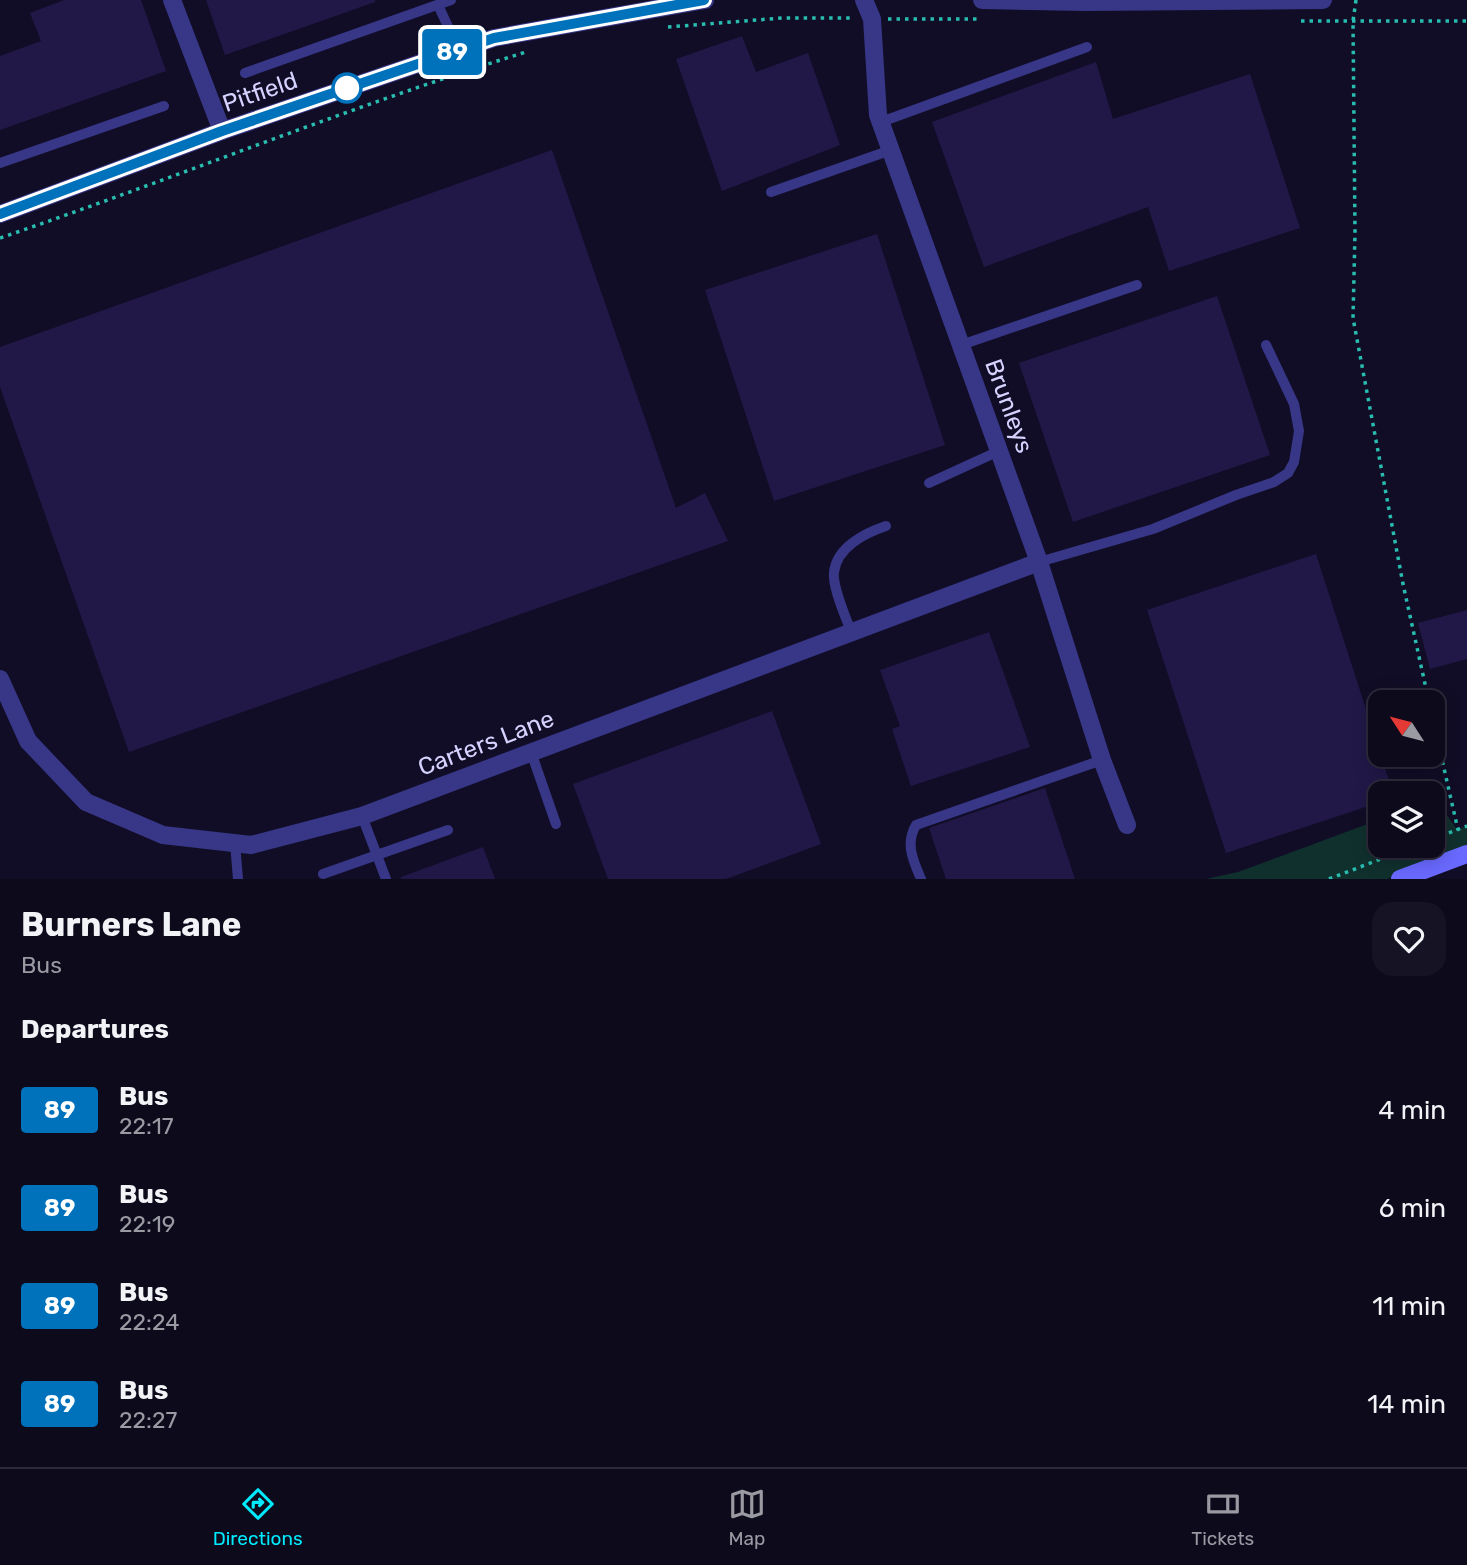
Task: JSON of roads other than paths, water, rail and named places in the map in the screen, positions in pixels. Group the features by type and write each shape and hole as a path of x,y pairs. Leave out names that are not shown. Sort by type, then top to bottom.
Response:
{"street":[{"path":"172,0 222,131"},
{"name":"Pitfield","path":"1,211 222,131 494,38 705,0"},
{"name":"Brunleys","path":"864,0 872,19 878,115 1039,562 1102,761 1126,825"},
{"path":"982,0 1323,0"},
{"name":"Carters Lane","path":"0,679 28,741 86,802 163,835 251,845 362,816 1039,562"},
{"path":"1401,879 1467,854"}],"lane":[{"path":"246,72 451,0"},
{"path":"438,5 459,50"},
{"path":"881,122 1087,47"},
{"path":"0,163 164,106"},
{"path":"771,192 891,150"},
{"path":"961,345 1137,285"},
{"path":"1039,562 1153,528 1274,482 1288,472 1294,462 1299,431 1294,404 1266,345"},
{"path":"929,483 999,451"},
{"path":"851,632 834,572 845,550 856,540 870,531 886,526"},
{"path":"531,752 556,824"},
{"path":"921,879 910,852 911,835 916,825 1102,761"},
{"path":"362,816 386,879"},
{"path":"323,874 448,830"},
{"path":"234,843 238,879"}]}
